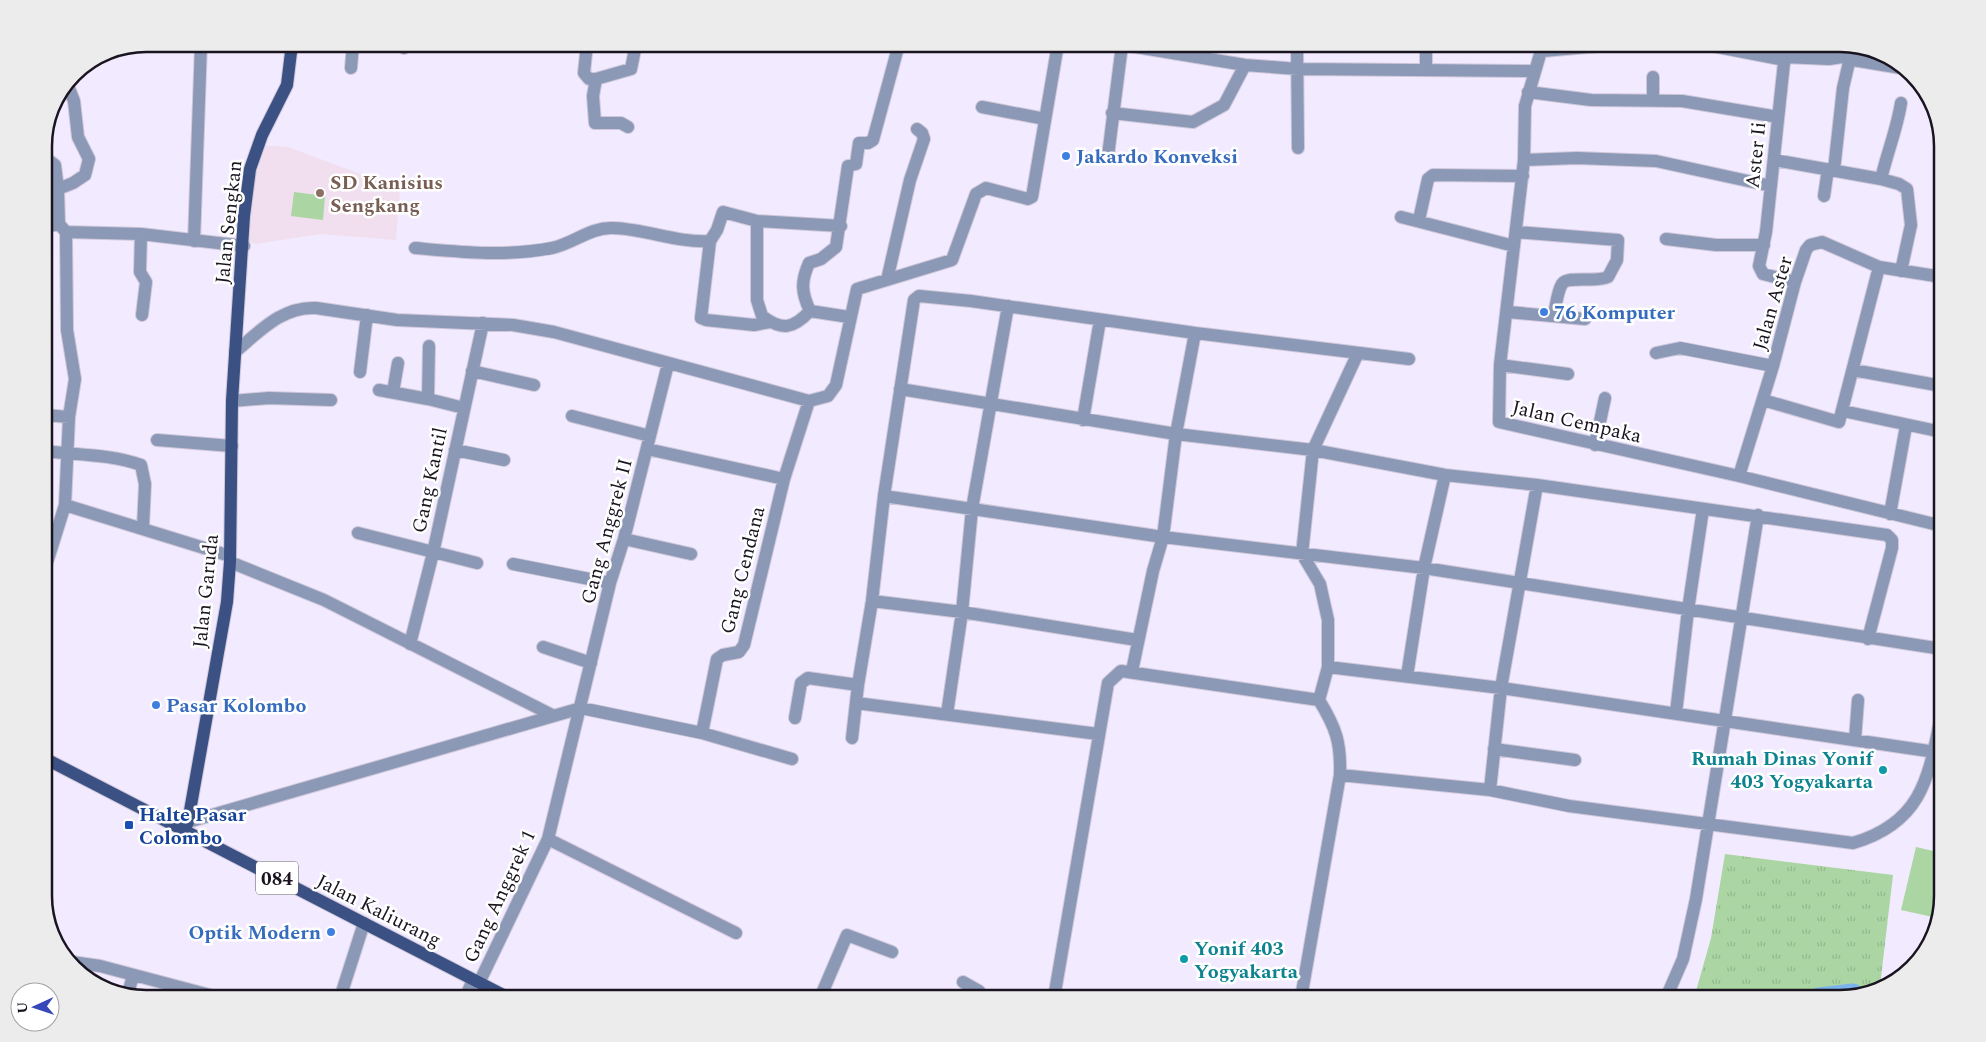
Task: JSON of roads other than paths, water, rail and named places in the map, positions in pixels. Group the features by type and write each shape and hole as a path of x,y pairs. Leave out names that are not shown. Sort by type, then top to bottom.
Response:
{"main road":[{"name":"Jalan Sengkan","path":"235,352 250,169 258,143 287,85 291,53"},
{"name":"Jalan Garuda","path":"186,826 227,602 230,559 232,401 235,352"},
{"name":"Jalan Kaliurang","path":"53,762 186,826 364,923 494,990"}],"street":[{"path":"235,352 266,325 286,313 302,307 397,320 513,324 554,332 809,401 828,396 832,392 840,367 849,317 857,289 946,264 952,260 976,194 980,190 986,188 1030,198 1057,52"},
{"path":"1108,156 1119,52"},
{"path":"1199,52 1245,65 1298,69 1426,70 1540,57 1566,52"},
{"path":"1297,52 1298,148"},
{"path":"1426,52 1426,70"},
{"path":"1766,52 1829,59 1850,54 1883,63"},
{"path":"194,241 201,53"},
{"path":"351,68 352,53"},
{"path":"586,53 584,73 589,79 596,79 632,69 635,53"},
{"path":"810,310 802,295 805,272 810,263 821,259 836,246 841,226 848,166 856,164 859,143 868,144 873,140 897,53"},
{"name":"Aster Ii","path":"1785,54 1760,270 1763,274 1796,282"},
{"path":"1824,196 1831,169 1850,54"},
{"name":"Jalan Cempaka","path":"1540,57 1528,92 1523,176 1508,312 1500,365 1500,423 1739,476 1934,524"},
{"path":"1112,113 1193,122 1224,105 1245,65"},
{"path":"1653,77 1653,101"},
{"path":"596,79 593,96 594,121 620,123 628,127"},
{"path":"58,189 86,175 90,159 78,137 74,101 70,91"},
{"path":"1528,92 1591,100 1682,101 1778,117"},
{"path":"1881,179 1888,148 1897,126 1900,103"},
{"path":"982,107 1045,119"},
{"path":"888,280 910,180 924,139 922,133 917,129"},
{"path":"1524,160 1577,158 1656,161 1771,186"},
{"path":"1774,160 1881,179 1899,184 1907,189 1911,225 1901,270"},
{"path":"53,163 63,228 67,330 75,379 69,417 65,505 53,535"},
{"path":"1419,220 1428,180 1433,175 1523,176"},
{"path":"770,322 754,325 701,318 700,312 710,241 723,212 757,221 841,226"},
{"path":"1401,217 1419,220 1514,246"},
{"path":"757,221 757,300 762,316 778,326 789,326 801,320 810,310"},
{"path":"53,227 141,234 244,246"},
{"path":"415,248 474,254 530,251 554,248 587,233 612,228 657,233 685,242 710,241"},
{"path":"1516,232 1618,240 1617,260 1608,277 1598,281 1574,279 1565,281 1561,285 1554,315"},
{"path":"141,234 140,272 146,282 142,315"},
{"path":"1666,239 1716,244 1764,245"},
{"name":"Jalan Aster","path":"1739,476 1774,366 1806,250 1815,242 1827,244 1879,267 1933,275"},
{"path":"1763,400 1839,422 1879,267"},
{"path":"852,738 911,307 914,300 919,296 1008,306 1195,334 1408,359"},
{"path":"947,714 962,612 972,509 1008,306"},
{"path":"810,310 849,317"},
{"path":"1508,312 1585,319"},
{"path":"360,372 367,315"},
{"path":"1083,420 1100,320"},
{"name":"Gang Kantil","path":"410,644 433,553 483,324"},
{"path":"1132,671 1137,640 1163,537 1176,434 1195,334"},
{"path":"428,399 429,346"},
{"path":"1656,353 1680,348 1774,366"},
{"path":"1302,990 1340,775 1341,749 1337,731 1320,700 1328,667 1328,620 1320,584 1302,554 1313,450 1358,353"},
{"path":"393,392 398,363"},
{"name":"Gang Anggrek II","path":"581,708 610,583 624,539 668,364"},
{"path":"1500,365 1568,374"},
{"path":"1852,370 1933,384"},
{"path":"472,371 534,385"},
{"path":"900,389 1176,434 1313,450 1445,475 1537,485 1891,537 1892,548 1868,639"},
{"path":"379,390 464,408"},
{"path":"232,401 269,398 331,400"},
{"path":"1595,445 1605,398"},
{"name":"Gang Cendana","path":"702,733 717,659 723,655 739,652 744,645 784,479 809,401"},
{"path":"1843,411 1933,431"},
{"path":"53,416 69,417"},
{"path":"572,416 650,436"},
{"path":"1890,514 1906,426"},
{"path":"157,440 232,446"},
{"path":"647,449 784,479"},
{"path":"455,450 504,460"},
{"path":"53,452 67,453 73,456 116,457 142,465 145,484 143,528"},
{"path":"1407,676 1424,568 1445,475"},
{"path":"1490,790 1501,688 1537,485"},
{"path":"884,496 1163,537 1424,568 1934,648"},
{"path":"65,505 143,528 230,559 324,600 552,716"},
{"path":"1676,712 1702,509"},
{"path":"1669,990 1685,950 1696,899 1758,516"},
{"path":"358,533 477,563"},
{"path":"624,539 691,554"},
{"path":"513,564 610,583"},
{"path":"872,601 962,612 1137,640"},
{"path":"542,647 591,663"},
{"path":"1328,667 1676,712 1725,722 1934,751"},
{"path":"1055,990 1098,734 1108,683 1113,676 1121,671 1132,671 1320,700"},
{"path":"795,718 801,683 804,679 858,685"},
{"path":"1855,740 1858,700"},
{"path":"856,703 1098,734"},
{"path":"186,826 581,708 702,733 792,759"},
{"name":"Gang Anggrek 1","path":"470,990 548,839 581,708"},
{"path":"1494,749 1575,760"},
{"path":"1340,775 1490,790 1569,806 1707,822 1828,841 1853,843 1890,827 1908,812 1918,797 1934,761"},
{"path":"548,839 736,933"},
{"path":"343,990 364,923"},
{"path":"823,990 847,935 892,952"},
{"path":"82,964 133,974 192,990"},
{"path":"130,988 133,974"},
{"path":"963,982 977,990"}],"place":[{"name":"Jakardo Konveksi","path":"1066,156"},
{"name":"SD Kanisius Sengkang","path":"320,193"},
{"name":"76 Komputer","path":"1544,312"},
{"name":"Pasar Kolombo","path":"156,705"},
{"name":"Rumah Dinas Yonif 403 Yogyakarta","path":"1883,770"},
{"name":"Halte Pasar Colombo","path":"129,825"},
{"name":"Optik Modern","path":"331,932"},
{"name":"Yonif 403 Yogyakarta","path":"1184,959"}]}
